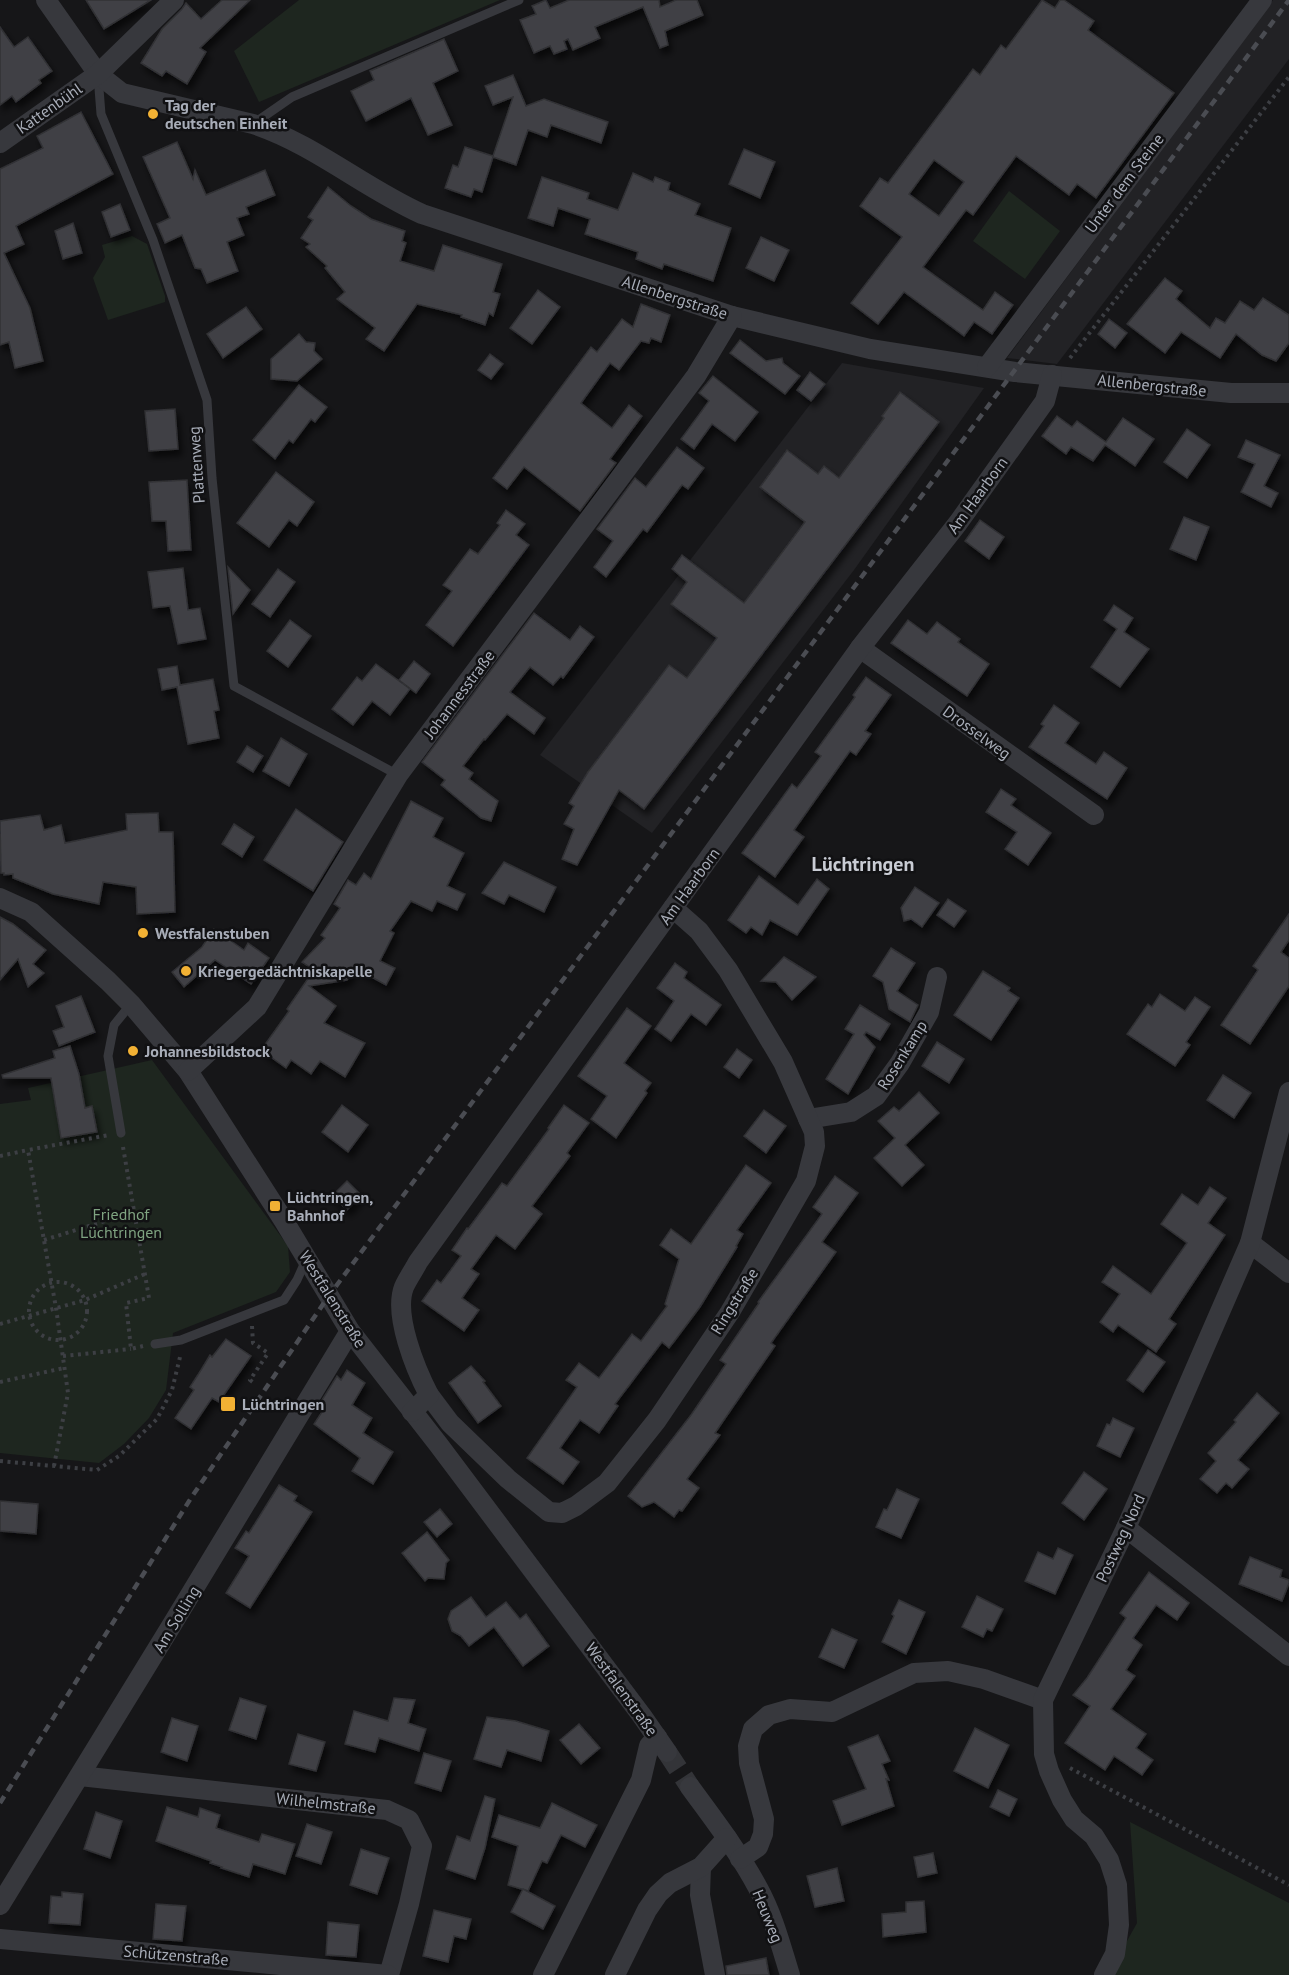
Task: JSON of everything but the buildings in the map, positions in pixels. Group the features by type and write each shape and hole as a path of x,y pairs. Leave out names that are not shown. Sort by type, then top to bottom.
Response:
{"street":[{"name":"Allenbergstraße","path":"46,0 98,74 122,93 253,124 294,140 394,201 422,214 732,316 870,349 987,367 1231,393 1289,393"},
{"name":"Kattenbühl","path":"0,143 98,74 174,0"},
{"name":"Unter dem Steine","path":"987,367 1262,0"},
{"name":"Johannesstraße","path":"188,1071 257,1006 398,775 696,376 732,316"},
{"name":"Am Haarborn","path":"429,1395 404,1332 402,1311 403,1288 418,1262 860,648 958,523 1045,401 1057,375"},
{"name":"Drosselweg","path":"860,648 1094,815"},
{"name":"Westfalenstraße","path":"0,898 31,912 108,981 131,1004 188,1071 350,1330 445,1453 662,1744 649,1746 641,1780 543,1975"},
{"name":"Ringstraße","path":"429,1395 450,1423 508,1479 549,1512 562,1513 576,1506 606,1483 657,1420 729,1312 806,1181 815,1146 814,1132 783,1062 728,970 699,931 673,908"},
{"name":"Rosenkamp","path":"808,1119 851,1113 876,1096 900,1064 929,1012 937,977"},
{"name":"Postweg Nord","path":"1104,1975 1115,1954 1118,1935 1117,1885 1109,1860 1094,1836 1074,1819 1062,1800 1044,1754 1043,1700 1126,1528 1250,1243 1289,1092"},
{"path":"1250,1243 1289,1273"},
{"name":"Am Solling","path":"0,1905 350,1330"},
{"path":"412,1412 429,1395"},
{"path":"1126,1528 1289,1656"},
{"path":"690,1787 740,1859 758,1847 763,1834 764,1819 749,1763 748,1746 753,1729 769,1715 790,1709 832,1712 914,1674 948,1671 984,1679 1043,1700"},
{"name":"Wilhelmstraße","path":"80,1776 387,1810 410,1820 422,1846 409,1904 388,1975"},
{"path":"615,1975 647,1910 658,1894 670,1883 702,1867 727,1838"},
{"name":"Heuweg","path":"740,1859 766,1905 790,1975"},
{"path":"702,1867 700,1895 715,1975"},
{"name":"Schützenstraße","path":"0,1938 388,1975"}],"lane":[{"path":"253,124 292,98 519,0"},
{"name":"Plattenweg","path":"98,74 100,114 153,240 207,400 212,478 234,686 398,775"},
{"path":"121,1133 108,1056 114,1025 131,1004"},
{"path":"156,1344 181,1340 284,1300 307,1258"}],"path":[{"path":"1057,375 1289,78"},
{"path":"0,1156 121,1133 149,1298 126,1303 131,1349"},
{"path":"28,1150 56,1308 68,1393 54,1466"},
{"path":"44,1240 134,1212"},
{"path":"0,1324 85,1300 145,1274"},
{"path":"51,1283 67,1284 76,1288 85,1300 87,1315 84,1325 71,1337 60,1341 42,1337 28,1317 31,1298 36,1291 51,1283"},
{"path":"251,1313 253,1343 268,1353 250,1380 254,1383"},
{"path":"0,1461 97,1470 119,1456 157,1419 172,1390 181,1352 181,1340"},
{"path":"63,1356 156,1344"},
{"path":"0,1382 64,1368"},
{"path":"1044,1754 1289,1885"}],"shaded area":[{"path":"1273,0 1289,0 1289,59 1057,364 1007,358"},
{"path":"842,363 984,388 854,570 652,833 540,755"}],"green space":[{"path":"299,0 500,0 259,102 234,51"},
{"path":"1009,191 1060,231 1025,279 973,241"},
{"path":"132,236 147,244 165,302 108,320 93,278 105,257 102,245"},
{"name":"Friedhof Lüchtringen","path":"152,1060 288,1246 290,1272 276,1292 173,1333 166,1390 149,1418 124,1444 99,1463 0,1453 0,1104 31,1100 28,1088"},
{"path":"1130,1822 1289,1903 1289,1975 1108,1975 1137,1923"}],"tunnel":[{"path":"667,1752 690,1787"}],"railway":[{"path":"0,1803 191,1498 328,1297 1289,0"}],"place":[{"name":"Tag der deutschen Einheit","path":"153,114"},
{"name":"Westfalenstuben","path":"143,933"},
{"name":"Kriegergedächtniskapelle","path":"186,971"},
{"name":"Johannesbildstock","path":"133,1051"},
{"name":"Lüchtringen, Bahnhof","path":"275,1206"},
{"name":"Lüchtringen","path":"228,1404"}],"district":[{"name":"Lüchtringen","path":"863,864"}]}
